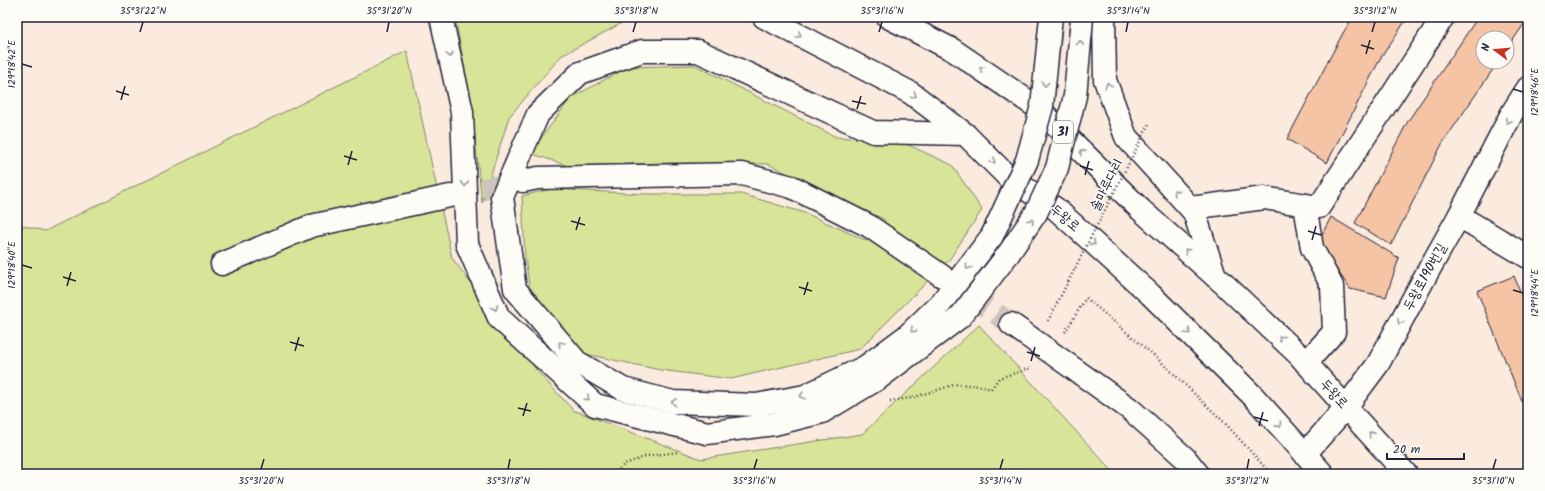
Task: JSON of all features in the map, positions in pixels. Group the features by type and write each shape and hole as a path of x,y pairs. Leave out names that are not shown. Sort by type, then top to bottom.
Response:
{"main road":[{"path":"441,17 462,112 467,244 499,318 594,405 707,434 774,424 822,412 879,378 960,318 1009,253 1036,213 1057,168 1075,96 1082,18"},
{"name":"두왕로","path":"764,17 911,92 965,134 1008,177 1056,209 1150,294 1253,396 1323,474"},
{"name":"두왕로","path":"888,17 953,50 1038,108 1141,210 1216,277 1306,363 1406,474"},
{"path":"965,134 873,132 698,51 642,51 580,73 538,114 502,197 515,289 576,362 623,389 673,402 756,405 805,396 865,367 908,335 941,303 992,236 1027,160 1042,106 1051,17"},
{"path":"1104,17 1106,80 1126,137 1194,212 1216,277"},
{"path":"1191,208 1264,198 1319,207 1443,17"},
{"name":"두왕로190번길","path":"1306,454 1346,407 1378,364 1459,216 1512,113 1528,88"},
{"path":"523,181 538,178 742,174 792,187 869,226 942,276"},
{"path":"222,264 311,226 450,196"},
{"path":"1305,205 1312,248 1332,286 1334,332 1306,363"},
{"path":"1459,216 1528,257"},
{"path":"1011,324 1130,409 1186,459 1198,474"}],"path":[{"name":"솔마루다리","path":"1054,325 1048,321 1150,122"},
{"path":"1060,329 1066,333 1086,298 1157,358 1224,422 1271,474"}],"green space":[{"path":"455,17 633,17 561,56 509,117 482,203 471,101"},
{"path":"407,51 452,258 538,372 573,410 701,459 862,434 979,325 1115,474 17,474 17,224 45,231"},
{"path":"695,65 836,137 902,142 952,165 982,210 949,260 860,349 731,379 660,370 586,354 533,310 525,258 522,196 551,189 645,194 741,194 805,213 867,241 885,220 768,164 661,163 568,166 530,153 571,98 628,67"}],"building":[{"path":"1353,17 1408,17 1380,59 1327,163 1287,139"},
{"path":"1478,17 1528,17 1515,37 1515,30 1475,30 1475,70 1493,70 1442,144 1391,245 1355,223 1408,121"},
{"path":"1331,217 1399,258 1386,297 1350,289 1318,242"},
{"path":"1514,276 1528,311 1528,416 1477,291"}],"tunnel":[{"path":"450,196 523,181"},
{"path":"942,276 1011,324"}]}
